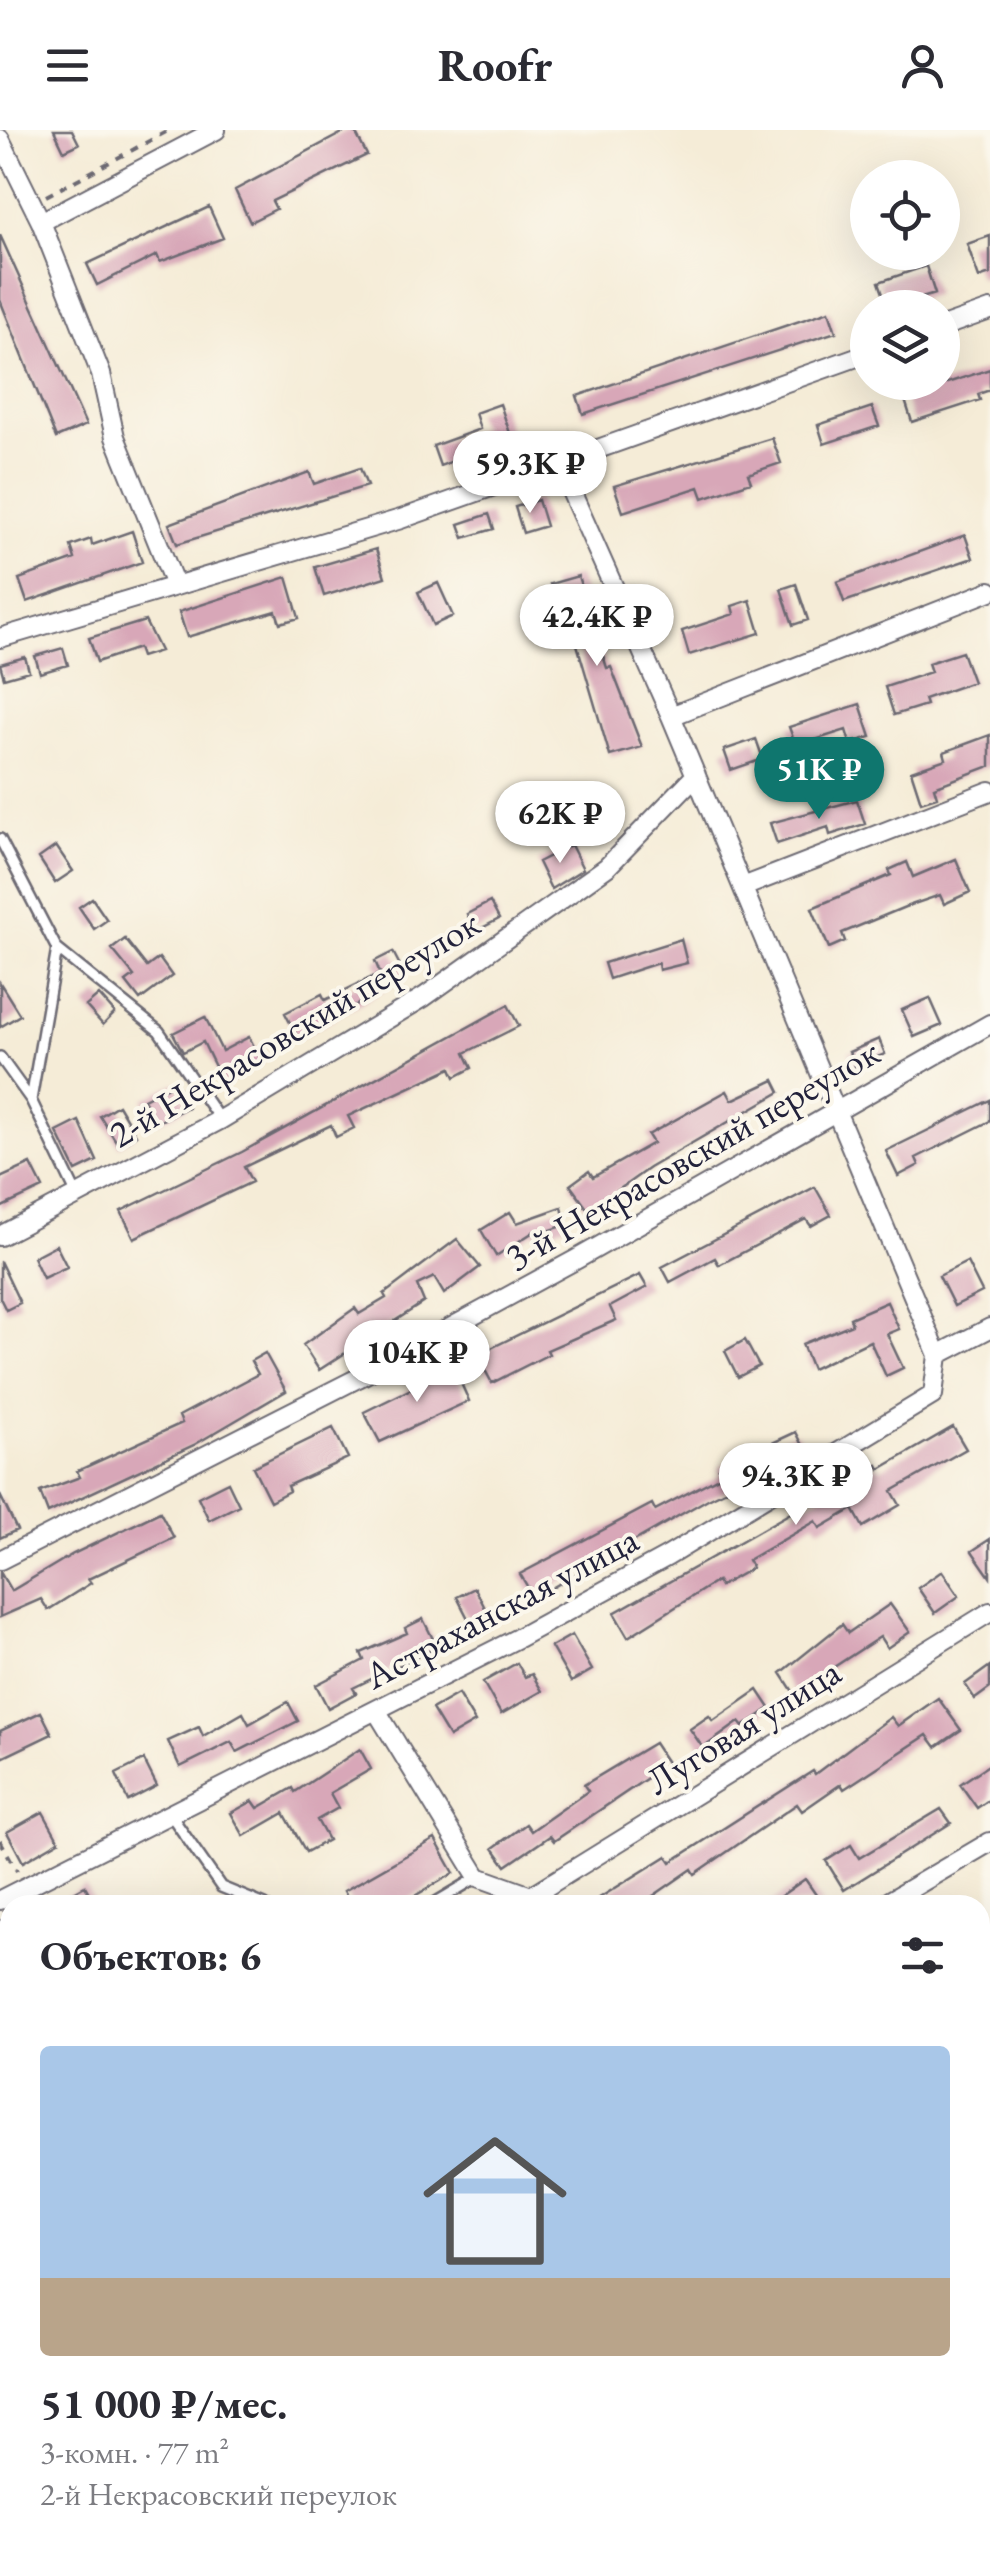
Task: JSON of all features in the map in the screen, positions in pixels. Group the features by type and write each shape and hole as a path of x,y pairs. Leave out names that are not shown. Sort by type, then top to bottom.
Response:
{"street":[{"path":"41,222 216,130"},
{"path":"0,139 41,222 101,374 115,438 175,585"},
{"path":"960,321 990,310"},
{"path":"0,638 401,519 850,360"},
{"path":"559,464 671,716 938,1355 990,1328"},
{"path":"671,716 990,591"},
{"name":"2-й Некрасовский переулок","path":"0,1236 220,1120 424,997 607,867 696,775"},
{"path":"743,886 990,791"},
{"name":"3-й Некрасовский переулок","path":"0,1560 358,1378 577,1259 834,1109 990,1024"},
{"name":"Астраханская улица","path":"10,1895 376,1710 668,1556 932,1395 938,1355"},
{"name":"Луговая улица","path":"543,1895 990,1612"},
{"path":"376,1710 478,1877 520,1895"},
{"path":"899,1895 990,1842"}],"lane":[{"path":"0,839 57,949 158,1031 220,1120"},
{"path":"31,1100 57,949"},
{"path":"0,1057 31,1100 76,1195"},
{"path":"168,1812 221,1887 241,1895"},
{"path":"448,1895 478,1877"}],"path":[{"path":"31,204 170,130"}],"building":[{"path":"54,130 72,130 79,144 64,151"},
{"path":"354,130 367,155 272,201 276,209 250,222 235,190"},
{"path":"209,207 223,238 160,262 157,255 97,285 87,264"},
{"path":"0,235 86,425 56,438 0,300"},
{"path":"990,236 990,274 979,278 967,244"},
{"path":"914,270 927,270 934,290 882,290 879,282"},
{"path":"829,311 836,332 583,414 577,396"},
{"path":"990,369 990,390 978,394 980,400 912,422 905,400 960,400 960,379"},
{"path":"500,404 512,439 440,466 433,446 480,429 475,413"},
{"path":"872,407 879,426 824,444 818,425"},
{"path":"772,438 781,463 748,474 751,482 703,498 699,487 623,512 614,486"},
{"path":"360,468 367,486 177,544 169,524 309,472 314,484"},
{"path":"538,500 546,526 523,533 515,507"},
{"path":"489,514 494,529 464,538 459,524"},
{"path":"132,531 142,562 27,602 19,579 75,559 71,546 91,539 92,545"},
{"path":"965,535 973,558 844,602 837,582"},
{"path":"376,549 385,577 324,596 315,567"},
{"path":"578,576 607,668 611,667 642,747 610,756 568,614 560,617 550,584"},
{"path":"287,577 299,618 280,623 276,611 187,637 179,612"},
{"path":"438,583 453,616 433,625 418,592"},
{"path":"796,584 808,620 793,625 781,589"},
{"path":"750,600 760,633 689,655 682,631 734,614 732,606"},
{"path":"145,621 160,651 141,657 138,648 97,662 89,638"},
{"path":"63,648 68,665 40,673 35,656"},
{"path":"962,652 973,682 924,699 926,705 894,715 885,687 931,672 928,663"},
{"path":"25,657 29,671 4,678 0,664"},
{"path":"860,704 871,737 850,743 846,730 796,746 789,727"},
{"path":"990,735 990,766 934,787 937,797 921,802 911,771 946,759 944,752"},
{"path":"756,739 763,759 731,770 724,750"},
{"path":"857,800 865,824 830,835 828,827 777,844 770,823"},
{"path":"571,845 583,869 551,889 538,862"},
{"path":"56,846 73,871 55,883 39,858"},
{"path":"956,859 970,892 944,904 940,895 905,907 842,933 845,941 829,948 812,908 891,875 889,870 907,862 913,877"},
{"path":"92,898 107,920 94,929 79,907"},
{"path":"490,902 499,919 476,931 467,914"},
{"path":"125,939 147,967 159,958 172,976 140,1000 126,982 134,976 112,949"},
{"path":"681,939 687,963 659,970 658,963 609,979 604,963"},
{"path":"393,952 406,977 298,1038 285,1013 322,994 325,1000 380,973 375,961"},
{"path":"0,983 20,1015 0,1027"},
{"path":"99,995 115,1013 103,1025 86,1006"},
{"path":"930,998 942,1025 914,1037 902,1010"},
{"path":"508,1005 519,1026 465,1053 472,1068 455,1077 451,1068 348,1116 354,1128 336,1137 331,1125 244,1167 252,1182 134,1238 121,1211 242,1152"},
{"path":"205,1017 222,1051 249,1037 263,1063 223,1083 203,1042 183,1052 173,1033"},
{"path":"879,1039 885,1054 855,1066 849,1052"},
{"path":"774,1080 780,1092 649,1168 589,1211 570,1185 589,1171 593,1177 653,1143 648,1135 727,1091 732,1100"},
{"path":"176,1083 188,1107 156,1123 144,1099"},
{"path":"990,1100 990,1121 916,1158 919,1165 898,1176 886,1151"},
{"path":"118,1105 136,1135 119,1146 100,1116"},
{"path":"79,1121 97,1161 76,1171 57,1132"},
{"path":"31,1164 43,1188 0,1208 0,1178"},
{"path":"815,1187 831,1215 811,1226 806,1219 719,1265 715,1258 670,1282 662,1267"},
{"path":"562,1207 566,1225 536,1235 535,1231 496,1256 481,1230 510,1212 517,1223"},
{"path":"457,1239 480,1267 444,1294 434,1277 417,1285 424,1302 319,1370 303,1345 355,1308 359,1314 386,1298 384,1294"},
{"path":"56,1245 67,1267 43,1278 33,1257"},
{"path":"0,1261 20,1303 6,1310 0,1298"},
{"path":"967,1262 982,1292 954,1306 939,1276"},
{"path":"640,1275 647,1287 610,1307 616,1320 547,1350 549,1354 492,1383 477,1355"},
{"path":"887,1302 899,1329 887,1334 903,1368 886,1376 870,1341 812,1369 802,1344 852,1324 850,1318"},
{"path":"745,1340 759,1366 738,1377 725,1351"},
{"path":"265,1353 286,1391 194,1445 48,1513 40,1492 80,1477 77,1471 182,1423 179,1416 258,1374 251,1361"},
{"path":"454,1368 469,1401 380,1442 364,1412"},
{"path":"953,1427 966,1449 892,1491 900,1505 863,1527 853,1509 820,1528 816,1521 748,1560 752,1568 720,1586 717,1581 628,1637 614,1613 833,1489 878,1465 880,1469"},
{"path":"333,1428 348,1458 287,1486 289,1491 270,1501 253,1467"},
{"path":"796,1432 806,1451 708,1499 534,1598 520,1574 652,1504 655,1510 722,1475 718,1468"},
{"path":"228,1482 239,1505 209,1520 198,1497"},
{"path":"0,1495 17,1530 0,1538"},
{"path":"160,1512 174,1538 88,1579 91,1583 48,1610 41,1599 0,1617 0,1572 11,1591 73,1554"},
{"path":"990,1539 990,1577 972,1551"},
{"path":"942,1571 959,1596 935,1613 918,1588"},
{"path":"475,1588 490,1618 473,1628 457,1597"},
{"path":"890,1604 910,1632 887,1648 880,1637 794,1693 781,1673 842,1624 848,1633"},
{"path":"423,1619 437,1647 353,1688 356,1693 328,1708 316,1685 364,1660 361,1653 407,1633 405,1628"},
{"path":"572,1635 592,1670 571,1682 551,1647"},
{"path":"517,1663 525,1677 532,1674 542,1691 501,1714 483,1682"},
{"path":"990,1666 990,1688 975,1699 965,1684"},
{"path":"758,1690 770,1708 743,1727 739,1722 703,1748 690,1729 709,1716 713,1721"},
{"path":"458,1694 475,1722 449,1737 432,1709"},
{"path":"938,1698 961,1730 936,1747 927,1735 844,1789 841,1784 802,1811 797,1804 695,1874 692,1869 654,1895 604,1895 667,1856 671,1862 813,1771 815,1774 891,1717 898,1726"},
{"path":"288,1702 298,1721 237,1752 231,1742 180,1767 168,1741 199,1727 203,1736 243,1713 249,1724"},
{"path":"41,1712 52,1734 0,1759 0,1731"},
{"path":"654,1743 668,1764 554,1841 550,1836 506,1866 493,1848 526,1824 531,1831 588,1791 584,1785"},
{"path":"360,1749 371,1769 330,1793 338,1808 317,1820 328,1840 306,1852 284,1813 244,1836 231,1813 253,1801 258,1808 293,1788 295,1792"},
{"path":"144,1760 157,1786 128,1801 116,1774"},
{"path":"990,1764 990,1799 977,1808 960,1784"},
{"path":"941,1809 951,1823 844,1890 826,1861 851,1845 859,1858"},
{"path":"43,1812 59,1841 23,1862 7,1832"},
{"path":"435,1839 454,1873 416,1895 346,1895 344,1891"},
{"path":"805,1879 816,1895 782,1895"},
{"path":"85,1886 90,1895 68,1895"}]}
